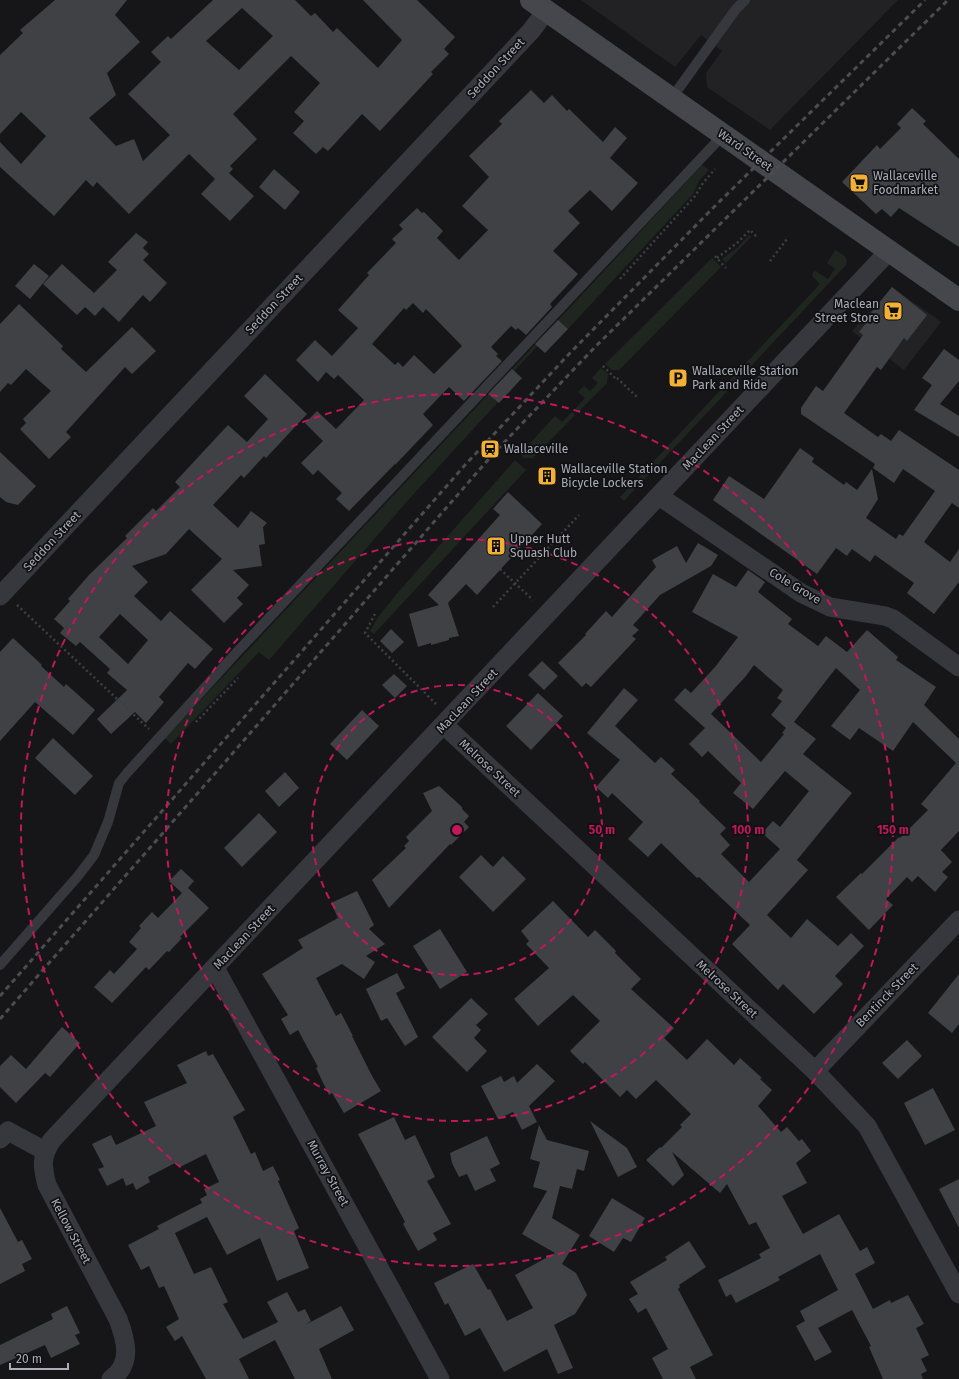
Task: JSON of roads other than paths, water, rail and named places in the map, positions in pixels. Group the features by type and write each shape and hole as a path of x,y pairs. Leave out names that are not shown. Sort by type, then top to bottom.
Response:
{"street":[{"name":"Ward Street","path":"538,5 959,300"},
{"name":"Seddon Street","path":"2,594 531,31 538,5"},
{"name":"MacLean Street","path":"46,1151 52,1140 889,251"},
{"name":"Cole Grove","path":"659,496 801,593 830,607 885,616 893,619 959,667"},
{"name":"Melrose Street","path":"444,725 815,1071 867,1126 959,1294"},
{"name":"Bentinck Street","path":"815,1071 959,920"},
{"name":"Murray Street","path":"215,968 440,1379"},
{"path":"0,1139 8,1131 46,1151"},
{"name":"Kellow Street","path":"46,1151 43,1162 47,1185 118,1319 124,1335 126,1359 122,1367 111,1379"}],"lane":[{"path":"671,98 736,9 745,0"},
{"path":"0,965 94,856 108,822 119,783 127,773 242,647 723,135"}],"railway":[{"path":"0,996 465,465 570,353 713,208 925,0"},
{"path":"0,1019 494,453 596,346 948,0"}],"place":[{"name":"Wallaceville Foodmarket","path":"859,183"},
{"name":"Maclean Street Store","path":"893,311"},
{"name":"Wallaceville Station Park and Ride","path":"678,378"},
{"name":"Wallaceville","path":"490,449"},
{"name":"Wallaceville Station Bicycle Lockers","path":"547,476"},
{"name":"Upper Hutt Squash Club","path":"496,546"}]}
